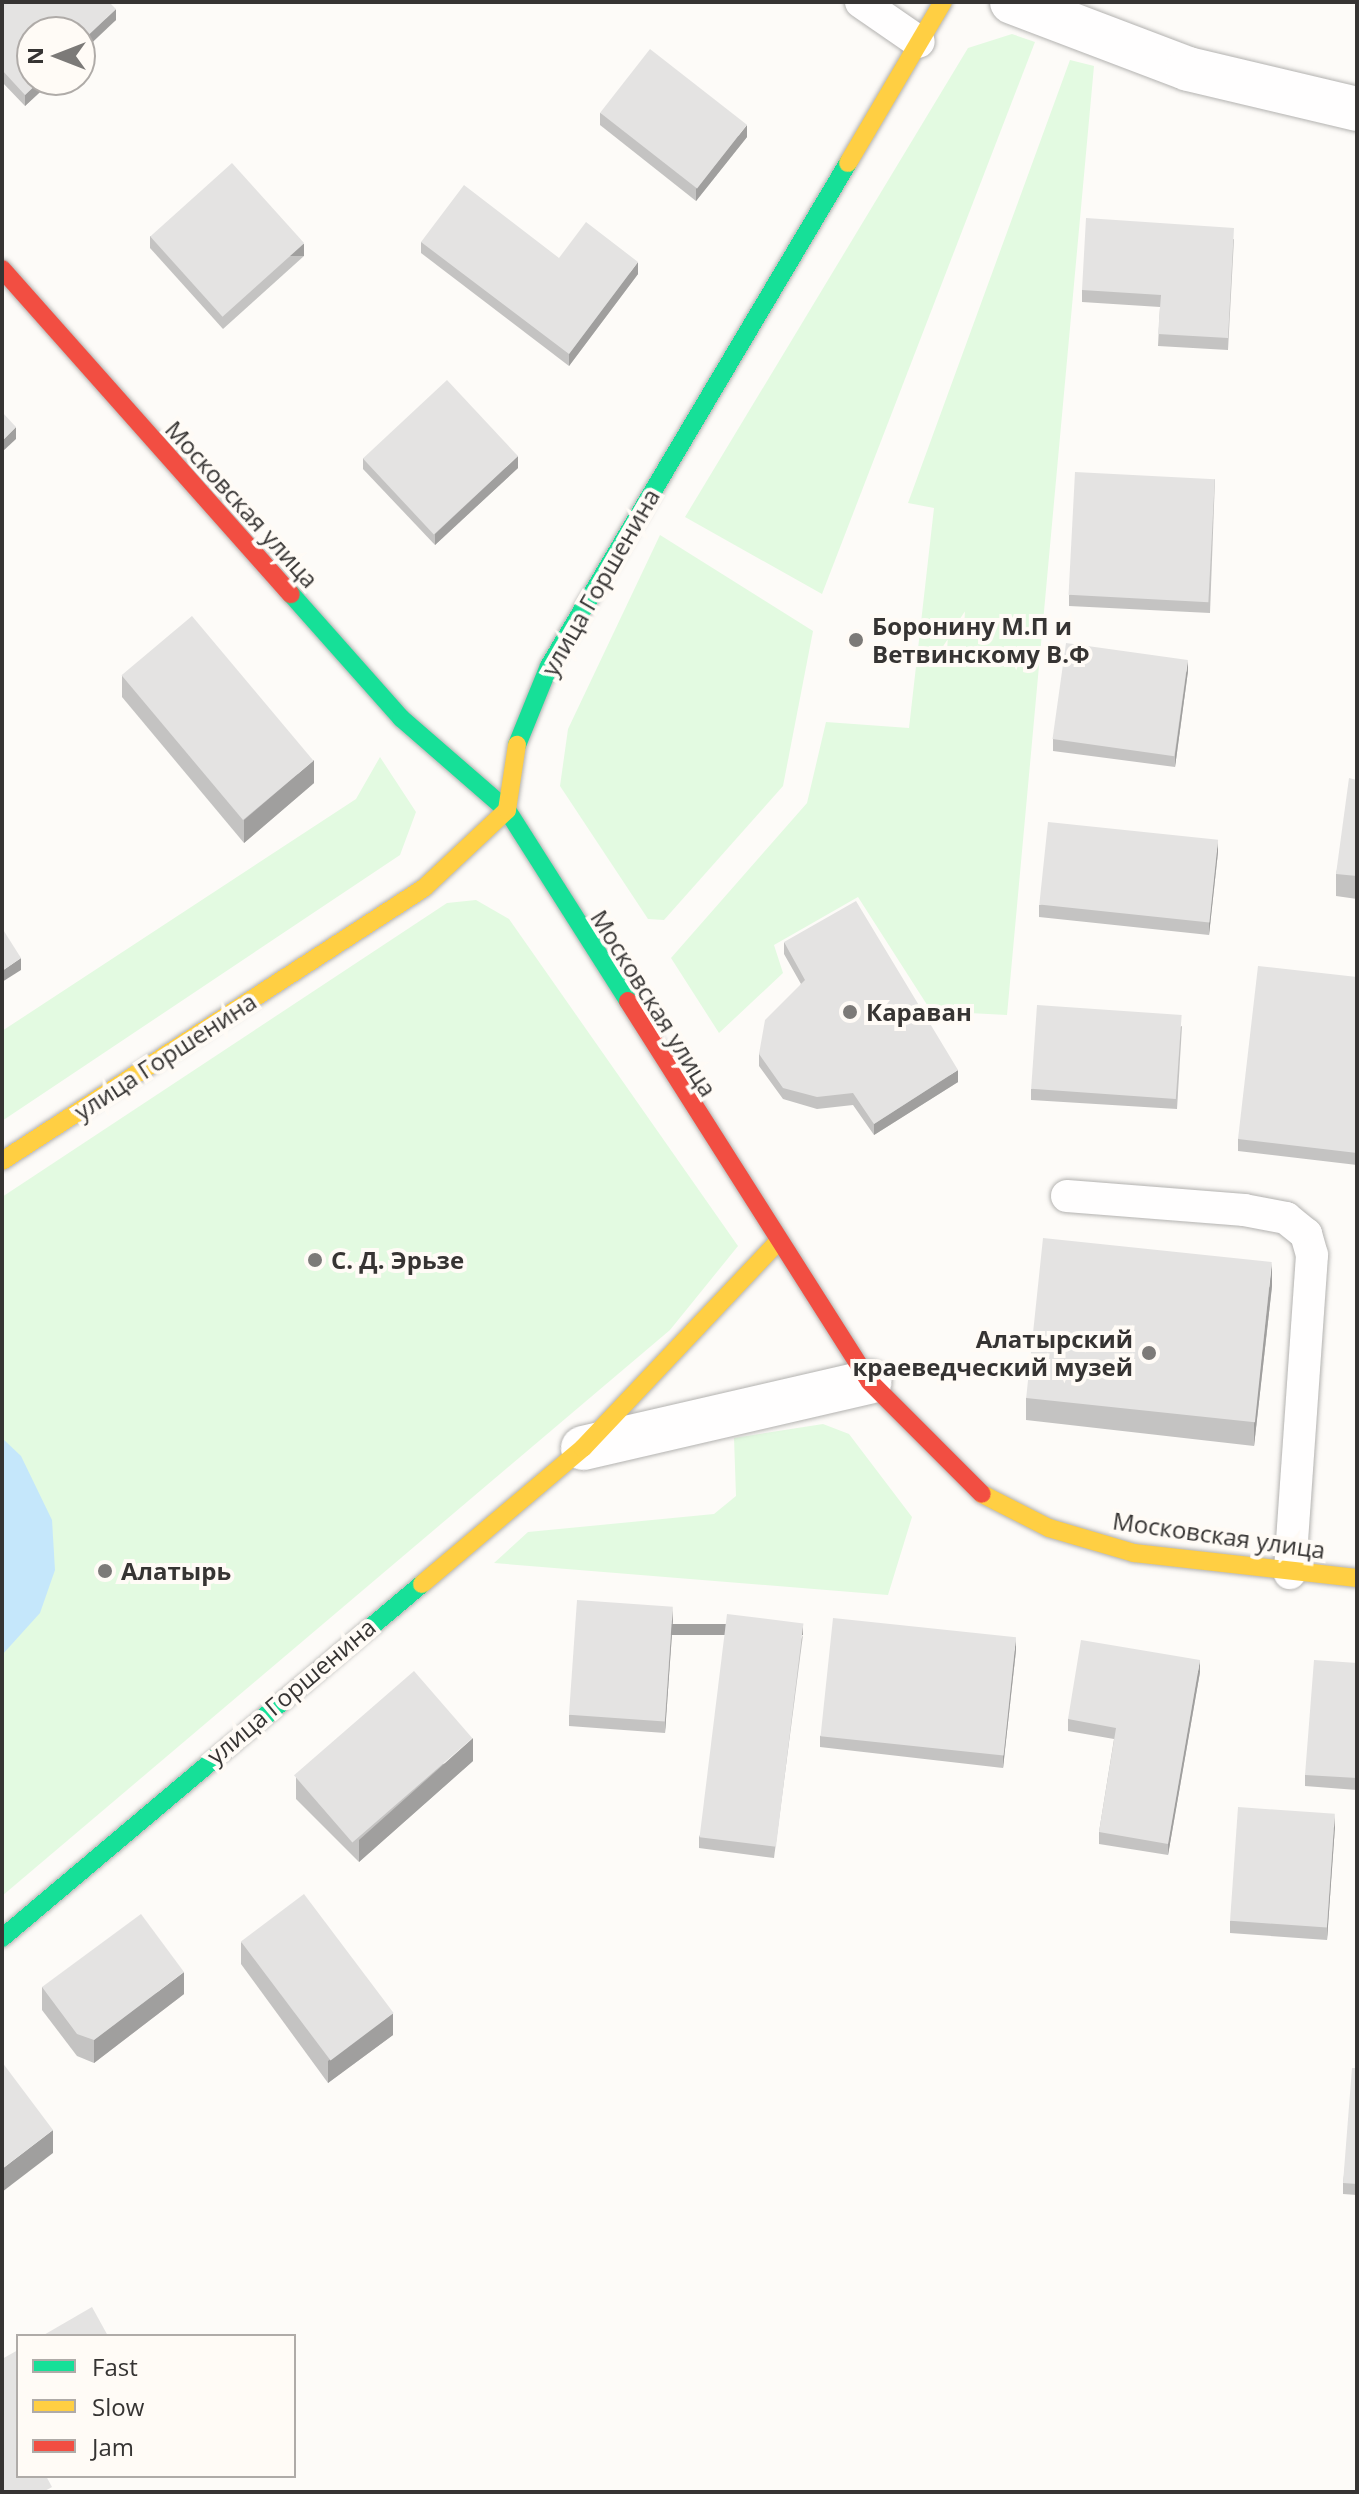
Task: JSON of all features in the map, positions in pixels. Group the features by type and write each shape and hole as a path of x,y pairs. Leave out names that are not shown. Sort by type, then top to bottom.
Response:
{"street":[{"name":"улица Горшенина","path":"2,1161 424,888 507,810 516,749 549,666 943,2"},
{"path":"1012,2 1188,69 1357,109"},
{"name":"Московская улица","path":"2,269 401,718 507,810 870,1382 984,1496 1049,1528 1134,1553 1290,1573 1357,1578"},
{"name":"улица Горшенина","path":"2,1938 583,1448 779,1241"},
{"name":"улица Горшенина","path":"583,1448 870,1382"}],"lane":[{"path":"861,2 919,42"},
{"path":"1067,1196 1244,1210 1286,1218 1306,1234 1312,1255 1290,1573"}],"green space":[{"path":"1012,34 1035,42 822,594 685,517 968,48"},
{"path":"1070,60 1094,66 1007,1015 931,1011 858,897 774,945 783,973 719,1033 671,958 807,803 826,722 909,728 934,508 908,503"},
{"path":"660,535 813,631 783,786 664,920 648,919 560,786 568,729"},
{"path":"380,757 416,812 400,855 2,1121 2,1031 356,799"},
{"path":"476,900 509,919 738,1246 670,1330 2,1896 2,1197 447,903"},
{"path":"823,1424 849,1434 912,1517 888,1595 494,1563 528,1532 714,1514 736,1496 734,1438"}],"water":[{"path":"2,1438 21,1456 52,1520 55,1570 40,1613 2,1655"}],"building":[{"path":"2,2 109,2 116,9 96,28 96,16 16,16 16,85 2,70"},
{"path":"650,49 747,125 697,189 600,113"},
{"path":"232,163 304,243 223,317 150,237"},
{"path":"464,185 559,258 586,222 638,262 569,354 421,242"},
{"path":"1086,218 1234,228 1228,338 1158,334 1161,295 1082,290"},
{"path":"447,380 518,456 434,534 363,458"},
{"path":"2,412 16,427 2,441"},
{"path":"1075,472 1215,479 1208,602 1069,595"},
{"path":"192,616 313,761 243,820 122,675"},
{"path":"1066,643 1188,660 1174,756 1053,739"},
{"path":"1349,778 1357,780 1357,876 1336,874"},
{"path":"1048,822 1218,840 1209,922 1039,905"},
{"name":"Караван","path":"856,901 958,1070 874,1124 853,1093 817,1097 783,1088 759,1054 765,1020 805,980 784,942"},
{"path":"2,928 21,958 2,971"},
{"path":"1258,966 1357,977 1357,1153 1238,1139"},
{"path":"1037,1005 1182,1015 1176,1099 1031,1089"},
{"name":"Алатырский краеведческий музей","path":"1043,1238 1272,1262 1255,1422 1026,1398"},
{"path":"577,1600 673,1607 665,1721 569,1715"},
{"path":"727,1614 803,1623 776,1847 700,1837"},
{"path":"833,1618 1016,1637 1004,1756 821,1736"},
{"path":"1081,1640 1200,1660 1168,1844 1099,1832 1116,1728 1068,1719"},
{"path":"1314,1660 1357,1663 1357,1778 1305,1775"},
{"path":"414,1671 472,1738 352,1842 294,1775"},
{"path":"1238,1807 1335,1814 1327,1927 1230,1921"},
{"path":"304,1894 394,2013 331,2061 241,1942"},
{"path":"141,1914 184,1972 94,2040 77,2034 42,1987"},
{"path":"2,2062 53,2130 2,2169"},
{"path":"1352,2068 1357,2068 1357,2184 1343,2183"},
{"path":"92,2307 107,2334 45,2334"},
{"path":"16,2351 16,2478 47,2478 52,2487 43,2492 2,2492 2,2359"}],"traffic: fast":[{"path":"517,745 549,666 848,163"},
{"path":"291,594 401,718 507,810 628,1001"},
{"path":"2,1938 422,1584"}],"traffic: slow":[{"path":"848,163 943,2"},
{"path":"2,1161 424,888 507,810 517,745"},
{"path":"422,1584 583,1448 779,1241"},
{"path":"982,1494 1049,1528 1134,1553 1357,1578"}],"traffic: jam":[{"path":"2,269 291,594"},
{"path":"628,1001 870,1382 982,1494"}],"place":[{"name":"Боронину М.П и Ветвинскому В.Ф","path":"856,640"},
{"name":"Караван","path":"850,1012"},
{"name":"С. Д. Эрьзе","path":"315,1260"},
{"name":"Алатырский краеведческий музей","path":"1149,1353"},
{"name":"Алатырь","path":"105,1571"}]}
